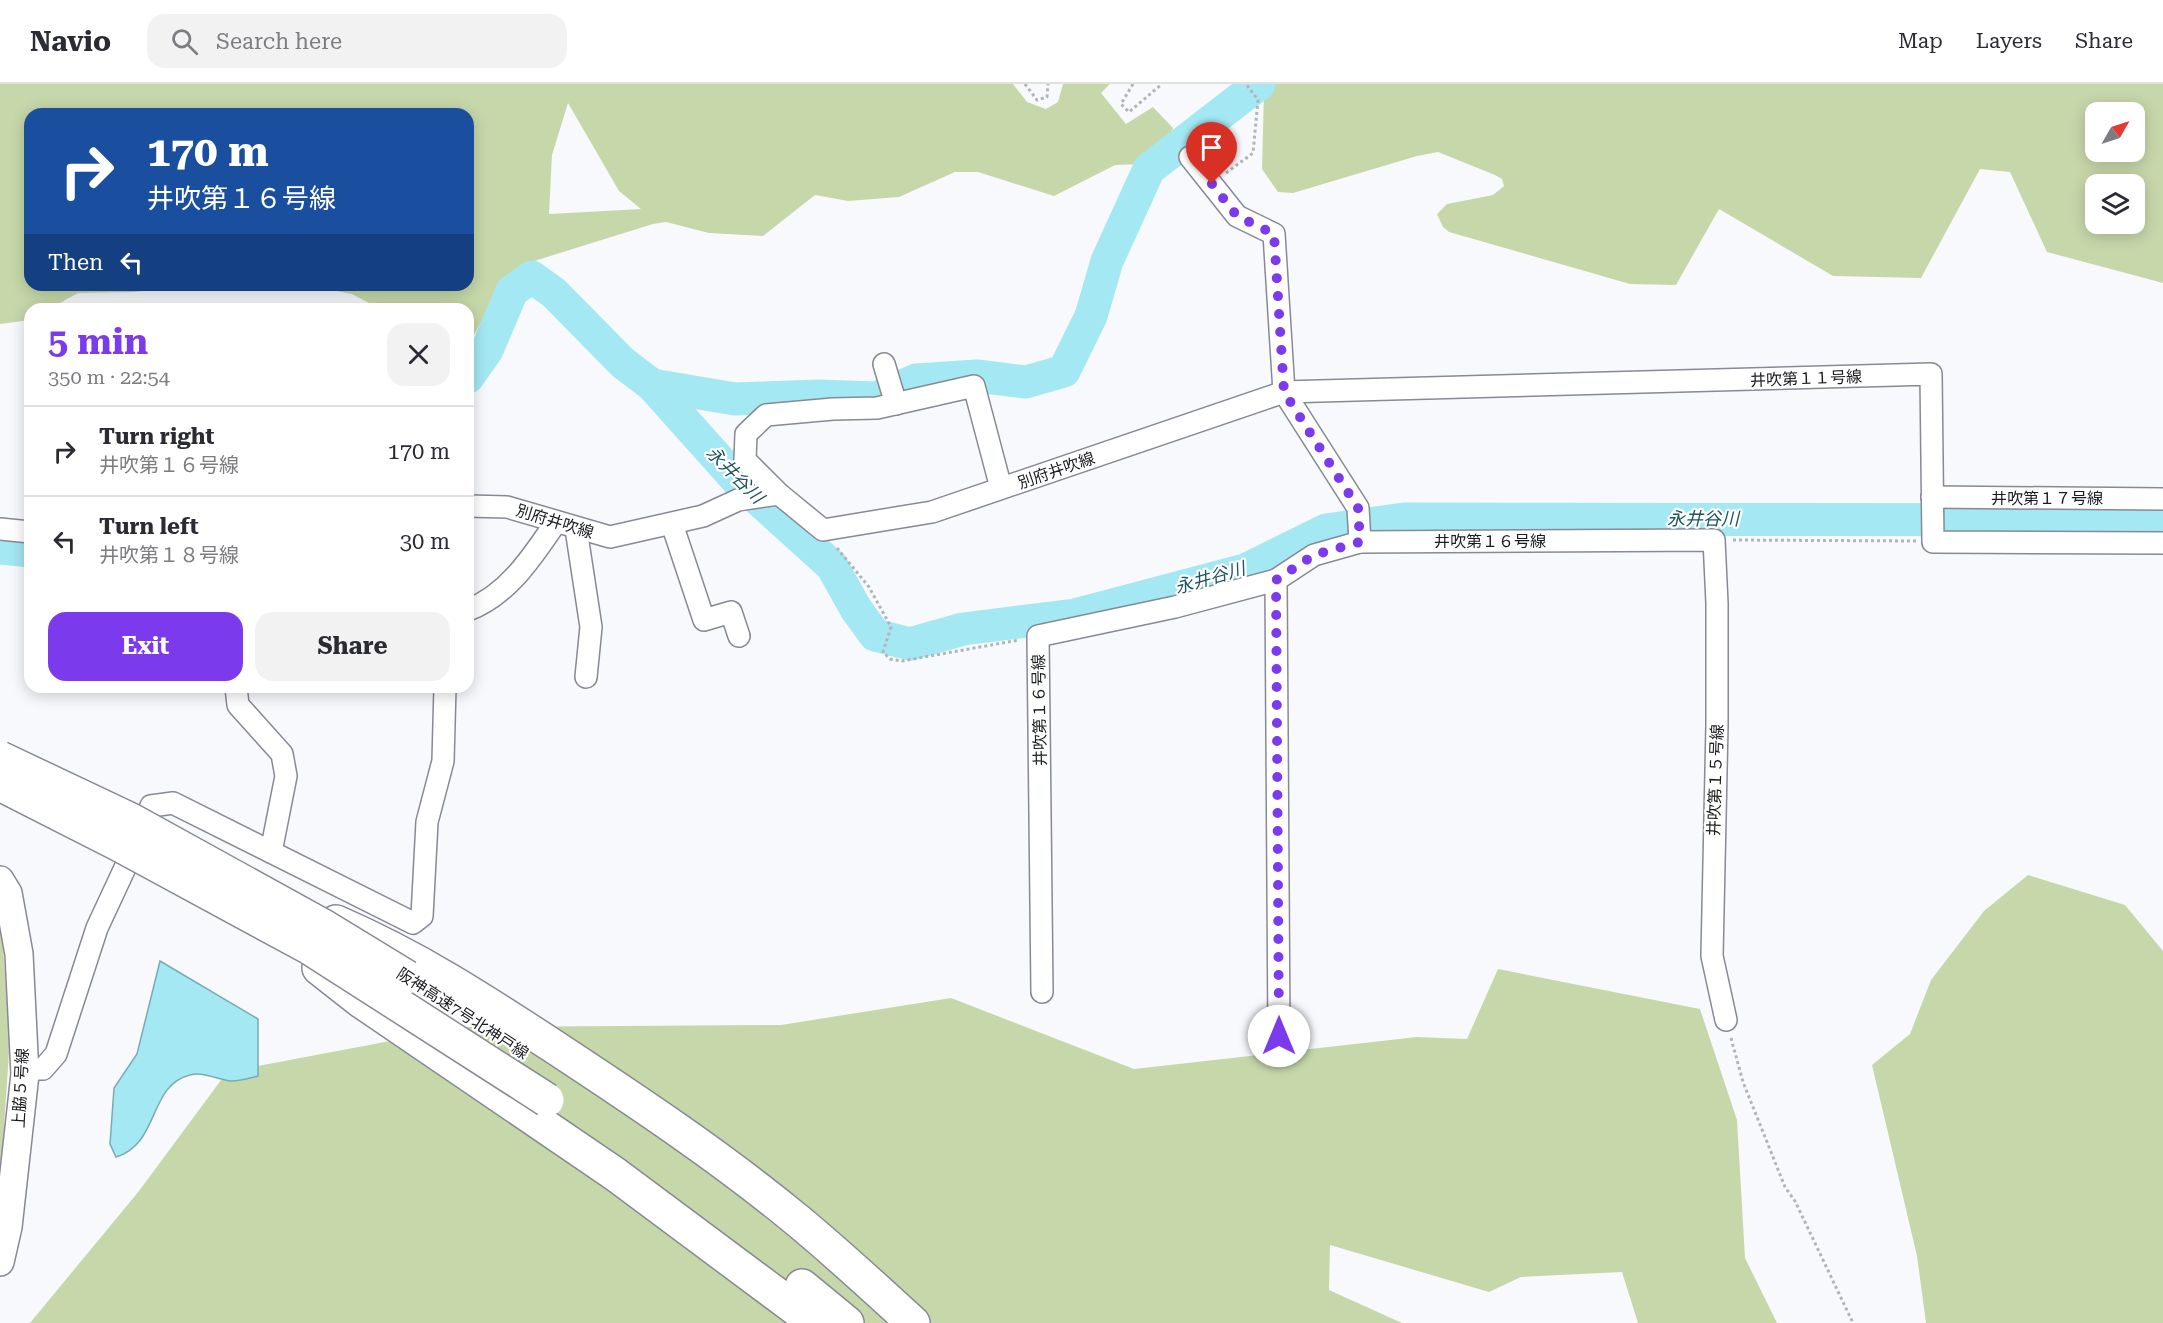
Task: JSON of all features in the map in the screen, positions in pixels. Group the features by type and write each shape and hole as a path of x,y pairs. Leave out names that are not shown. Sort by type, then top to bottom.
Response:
{"highway":[{"name":"阪神高速7号北神戸線","path":"0,758 131,820 325,927 407,977 658,1143 756,1215 891,1323"},
{"path":"0,765 211,867 392,946 454,981 588,1069 727,1167 796,1219 913,1323"},
{"path":"0,777 130,841 204,883 361,1001 615,1174 815,1323"},
{"name":"阪神高速7号北神戸線","path":"0,784 118,844 310,948 547,1100 730,1231 847,1323"}],"street":[{"path":"1191,157 1237,216 1274,234 1284,392 1358,508 1360,539"},
{"name":"井吹第１１号線","path":"1284,392 1931,374 1932,537"},
{"path":"823,530 779,494 745,459 746,434 766,415 877,408 891,387 974,386 1000,488"},
{"name":"別府井吹線","path":"823,530 933,512 1284,392"},
{"name":"別府井吹線","path":"474,506 507,507 576,529 610,537 703,516 738,500 779,494"},
{"name":"井吹第１７号線","path":"1932,502 2163,499"},
{"path":"474,608 480,606 527,566 556,522"},
{"path":"672,524 704,620 731,612 739,636"},
{"path":"0,529 24,531"},
{"path":"576,529 591,627 586,677"},
{"path":"1932,537 2163,543"},
{"name":"井吹第１６号線","path":"1042,992 1038,636 1175,607 1276,580 1314,555 1360,539 1713,540"},
{"name":"井吹第１５号線","path":"1713,540 1717,603 1717,725 1712,956 1726,1020"},
{"path":"1276,580 1279,1036"},
{"path":"237,693 238,705 282,754 286,776 271,852"},
{"path":"140,833 151,806 173,803 413,923 422,916 427,822 443,761 445,693"},
{"path":"25,1069 42,1070 56,1054 97,928 131,855"},
{"name":"上脇５号線","path":"0,880 8,893 19,954 25,1069 8,1227 0,1262"}],"path":[{"path":"1025,84 1037,100 1047,97 1048,84"},
{"path":"1132,84 1121,104 1129,112 1162,84"},
{"path":"1212,184 1252,153 1258,100 1246,84"},
{"path":"823,530 869,587 891,627 883,652 890,659 902,661 1038,636"},
{"path":"1713,540 1932,537"},
{"path":"1726,1020 1743,1082 1785,1187 1795,1201 1852,1323"}],"green space":[{"path":"0,84 1013,84 1027,102 1046,109 1058,102 1063,84 1110,84 1101,93 1126,124 1153,107 1173,128 1168,140 1143,164 1115,165 1054,196 978,172 955,172 899,197 848,201 815,195 763,236 709,233 666,222 653,224 531,262 494,299 474,335 474,303 369,303 352,294 336,291 474,291 474,108 24,108 24,291 144,291 78,293 60,303 24,303 24,321 0,324","holes":["568,103 619,191 641,209 549,214 552,155"]},
{"path":"1272,84 2163,84 2163,283 2047,252 2010,172 1980,169 1921,278 1833,276 1719,209 1676,285 1630,284 1449,232 1443,227 1437,214 1447,204 1493,195 1504,186 1502,179 1495,175 1438,152 1417,156 1293,193 1278,192 1262,169 1264,90"},
{"path":"2028,875 2125,905 2163,951 2163,1323 1926,1323 1917,1256 1872,1065 1910,1034 1931,980 1984,911"},
{"path":"0,907 10,1039 0,1184"},
{"path":"1498,969 1700,1009 1737,1120 1745,1258 1777,1323 1638,1323 1622,1272 1521,1277 1489,1292 1330,1245 1329,1290 1402,1323 30,1323 139,1191 227,1072 464,1027 781,1025 951,998 1134,1069 1417,1037 1467,1039"}],"water":[{"path":"160,961 258,1019 258,1076 231,1081 195,1074 177,1081 167,1090 140,1140 130,1150 116,1157 110,1144 114,1088 137,1054"}],"waterway":[{"path":"652,385 735,399 819,396 876,398 916,380 977,376 1026,382 1064,371 1091,316 1107,261 1149,169 1259,84"},
{"name":"永井谷川","path":"474,368 487,350 512,291 532,277 554,293 623,363 652,385 737,480 832,566 856,609 875,635 910,644 963,629 1075,615 1245,570 1326,530 1404,519 2163,520"},
{"name":"永井谷川","path":"0,548 24,550"}],"route":[{"path":"1212,184 1237,216 1274,234 1284,392 1358,508 1360,542 1314,555 1276,580 1279,1036"}]}
